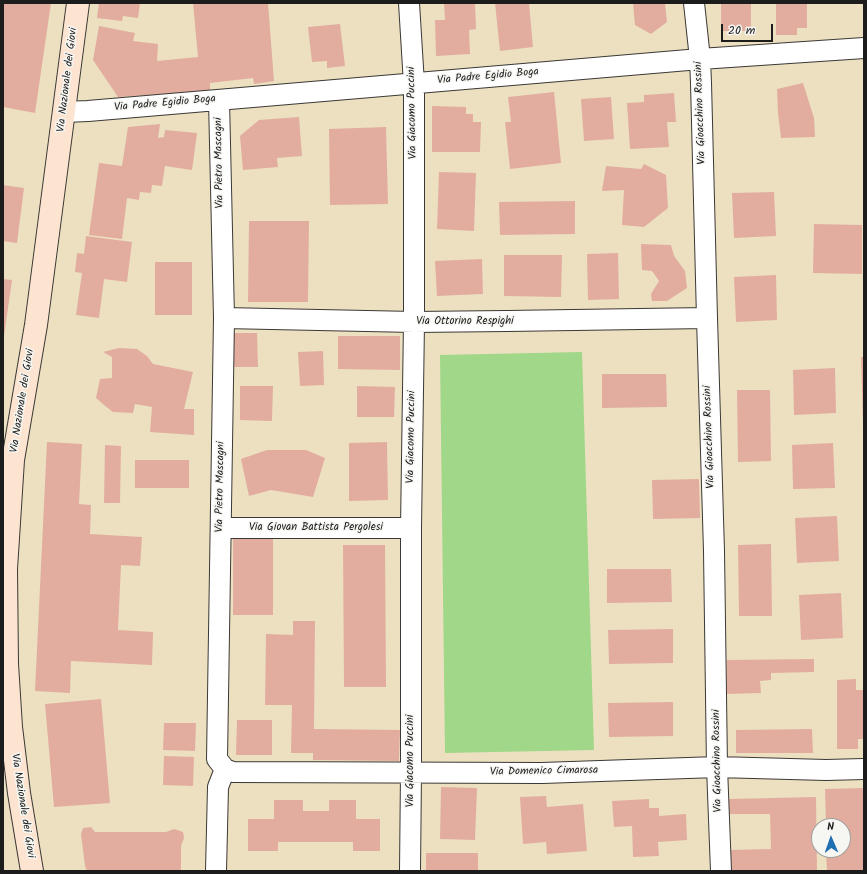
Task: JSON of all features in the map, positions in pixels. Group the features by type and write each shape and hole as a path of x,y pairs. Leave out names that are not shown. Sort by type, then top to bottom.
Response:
{"main road":[{"name":"Via Nazionale dei Giovi","path":"32,871 19,793 11,727 7,664 6,569 13,460 36,325 78,3"}],"street":[{"name":"Via Giacomo Puccini","path":"409,3 414,84 414,322 411,528 410,871"},
{"name":"Via Gioacchino Rossini","path":"694,3 700,59 714,551 717,767 721,871"},
{"name":"Via Padre Egidio Boga","path":"64,112 700,59 864,48"},
{"name":"Via Pietro Mascagni","path":"219,100 224,318 217,759 225,769"},
{"name":"Via Ottorino Respighi","path":"224,318 414,322 707,318"},
{"name":"Via Giovan Battista Pergolesi","path":"221,528 411,528"},
{"name":"Via Domenico Cimarosa","path":"225,769 232,772 542,773 717,767 826,770 864,769"},
{"path":"216,871 218,787 225,769"}],"green space":[{"path":"582,352 594,750 445,753 440,355"}],"building":[{"path":"3,3 51,3 35,113 3,107"},
{"path":"99,3 140,3 138,18 123,16 122,21 97,18"},
{"path":"193,3 268,3 274,81 254,84 253,78 210,83 210,91 118,97 93,60 99,26 135,33 133,41 158,44 157,61 198,57"},
{"path":"444,3 475,3 476,29 469,30 470,54 436,56 435,20 445,20"},
{"path":"495,3 529,3 533,47 500,51"},
{"path":"633,3 665,3 667,22 651,34 635,25"},
{"path":"721,3 751,3 751,31 721,31"},
{"path":"807,3 807,28 797,28 797,35 776,35 776,4"},
{"path":"340,24 345,66 327,68 327,61 312,62 308,27"},
{"path":"803,83 814,118 815,137 781,138 777,89"},
{"path":"554,92 561,163 510,169 505,122 511,122 508,97"},
{"path":"674,93 676,122 667,122 669,147 630,149 627,103 644,102 644,95"},
{"path":"611,97 614,139 584,141 581,99"},
{"path":"432,106 466,107 466,114 473,114 473,122 481,122 480,152 432,152"},
{"path":"299,117 302,156 277,158 278,167 243,170 240,136 259,120"},
{"path":"160,124 158,138 164,137 165,130 197,133 192,170 165,166 162,186 152,185 151,193 140,192 139,200 127,198 122,239 89,235 99,163 122,166 128,127"},
{"path":"386,127 388,204 330,205 329,129"},
{"path":"644,164 666,175 668,208 644,227 622,225 624,190 602,191 606,166 641,169"},
{"path":"439,172 476,173 474,231 437,229"},
{"path":"3,185 24,188 17,243 3,241"},
{"path":"774,192 776,236 734,238 732,193"},
{"path":"575,201 575,234 500,235 499,202"},
{"path":"249,221 309,221 308,302 248,302"},
{"path":"814,224 862,225 862,274 813,273"},
{"path":"86,236 132,242 127,282 104,279 99,318 76,315 82,273 75,272 77,253 84,254"},
{"path":"641,244 671,245 674,256 685,271 687,288 667,301 652,301 651,294 659,281 652,271 642,270"},
{"path":"618,253 619,299 588,300 587,254"},
{"path":"504,255 562,255 561,297 504,296"},
{"path":"482,259 483,294 437,296 435,261"},
{"path":"155,262 192,262 192,315 155,315"},
{"path":"776,275 777,320 736,322 734,277"},
{"path":"3,279 12,280 4,336 3,336"},
{"path":"231,333 257,333 258,367 231,367"},
{"path":"338,336 400,336 400,370 338,369"},
{"path":"119,348 137,349 147,356 153,364 193,372 184,409 194,409 194,435 150,432 152,407 135,404 133,413 113,412 96,398 100,379 112,378 112,357 103,352"},
{"path":"323,351 324,385 300,386 298,352"},
{"path":"861,357 864,357 864,425 863,425"},
{"path":"835,368 836,413 794,415 793,370"},
{"path":"602,374 666,374 667,407 602,408"},
{"path":"240,386 273,386 272,421 240,420"},
{"path":"357,386 395,387 394,417 357,417"},
{"path":"737,390 770,390 771,461 738,462"},
{"path":"47,442 82,444 79,504 91,505 90,534 142,537 140,566 121,565 118,630 153,632 152,665 71,661 70,693 35,691"},
{"path":"387,442 388,500 349,501 349,443"},
{"path":"833,443 835,488 793,489 792,445"},
{"path":"105,445 121,446 120,503 104,503"},
{"path":"267,450 306,450 325,458 313,497 271,490 249,496 241,459"},
{"path":"135,460 189,460 189,488 135,488"},
{"path":"699,479 700,518 653,519 652,480"},
{"path":"837,516 839,561 797,563 795,518"},
{"path":"233,539 273,539 273,615 233,615"},
{"path":"771,544 772,616 739,616 738,545"},
{"path":"343,545 385,545 386,687 344,687"},
{"path":"607,569 671,569 672,602 607,603"},
{"path":"841,593 843,638 801,640 799,595"},
{"path":"293,621 315,621 314,729 400,730 399,761 313,760 313,753 291,753 292,705 265,705 266,634 293,635"},
{"path":"673,629 673,663 609,664 608,630"},
{"path":"814,659 814,672 771,673 771,680 760,681 761,693 727,694 727,660"},
{"path":"856,679 856,690 864,690 864,739 858,739 858,749 837,749 837,680"},
{"path":"101,699 110,803 54,807 45,704"},
{"path":"673,702 673,736 609,737 608,703"},
{"path":"237,720 272,720 272,755 236,755"},
{"path":"164,723 196,723 195,751 163,750"},
{"path":"812,729 813,753 736,753 736,730"},
{"path":"164,756 194,757 193,786 163,785"},
{"path":"441,787 477,788 475,840 440,839"},
{"path":"864,788 864,871 827,871 826,858 851,858 851,818 826,818 825,789"},
{"path":"546,796 547,807 583,804 587,851 547,854 546,842 523,844 520,797"},
{"path":"816,797 816,818 811,818 811,858 817,858 817,871 731,871 730,850 771,849 770,814 729,814 729,799"},
{"path":"649,799 649,808 659,808 659,816 686,814 687,840 658,842 659,856 633,857 632,826 614,827 612,801"},
{"path":"274,800 303,800 303,811 329,811 329,800 356,800 356,819 380,819 380,851 353,851 353,842 278,842 278,851 248,851 248,819 274,819"},
{"path":"91,827 95,832 166,832 174,829 183,832 184,838 181,846 181,871 87,871 81,834 83,828"},
{"path":"426,853 478,853 478,871 426,871"}]}
